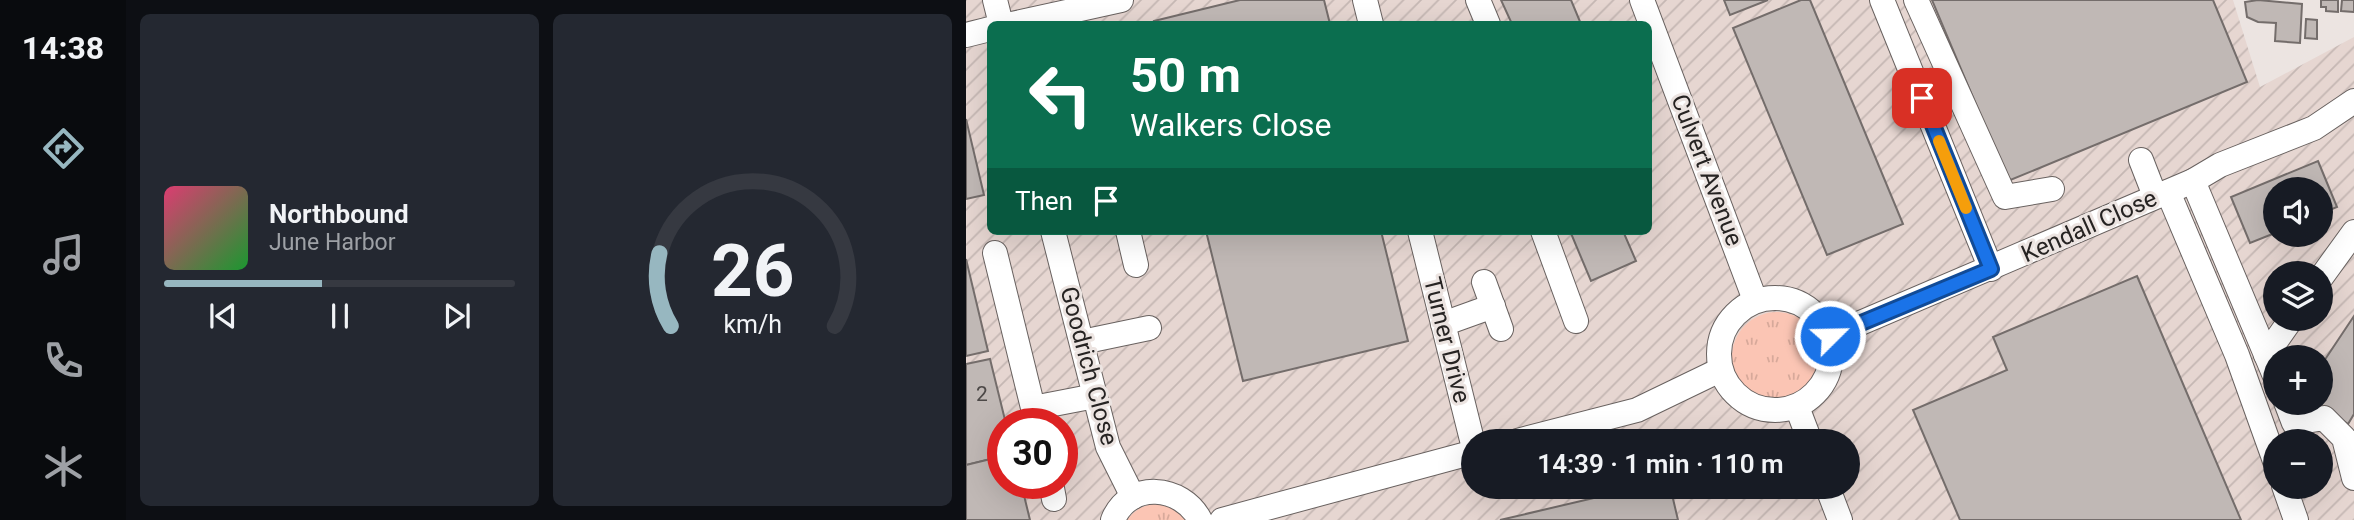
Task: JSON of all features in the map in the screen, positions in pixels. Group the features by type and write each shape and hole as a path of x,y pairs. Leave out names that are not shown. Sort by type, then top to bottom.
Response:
{"street":[{"path":"995,0 1000,21"},
{"path":"1043,21 1074,18 1121,0"},
{"path":"1365,0 1370,21"},
{"path":"1478,0 1487,21"},
{"name":"Culvert Avenue","path":"1642,0 1650,21"},
{"path":"1882,0 1991,269"},
{"path":"1916,0 2005,197 2052,189"},
{"name":"Culvert Avenue","path":"1652,27 1755,300"},
{"path":"966,35 987,30"},
{"name":"Kendall Close","path":"1830,336 2193,181 2220,165 2314,128 2354,101"},
{"path":"2141,159 2161,194 2237,355 2264,429"},
{"path":"2193,181 2263,349"},
{"path":"2333,261 2354,232"},
{"name":"Goodrich Close","path":"1054,235 1108,447 1133,497"},
{"path":"1129,235 1136,265"},
{"name":"Turner Drive","path":"1421,235 1469,429"},
{"path":"1544,235 1576,321"},
{"path":"995,253 1033,408"},
{"path":"1443,324 1497,317 1484,282"},
{"path":"1792,299 1815,313 1830,336 1831,369 1818,392 1797,407 1763,410 1736,396 1720,370 1718,343 1728,321 1755,300 1792,299"},
{"path":"1082,342 1149,327"},
{"path":"1563,429 1637,410 1720,370"},
{"path":"1059,408 1095,396"},
{"path":"1797,407 1805,429"},
{"path":"2291,415 2294,422 2324,418 2344,438 2353,473"},
{"path":"1222,520 1461,454"},
{"path":"1113,520 1123,505 1133,497 1149,491 1167,492 1182,498 1200,520"},
{"path":"1832,499 1840,520"},
{"path":"2289,499 2296,520"}],"shaded area":[{"path":"966,0 2233,0 2260,87 2354,37 2354,520 966,520"}],"green space":[{"path":"1768,312 1786,312 1802,319 1815,332 1822,348 1822,366 1815,382 1802,395 1786,402 1768,402 1752,395 1739,382 1732,366 1732,348 1739,332 1752,319"},
{"path":"1163,503 1177,509 1188,520 1127,520 1143,507"}],"building":[{"path":"1240,0 1324,0 1329,21 1154,21"},
{"path":"1501,0 1571,0 1580,21 1511,21"},
{"path":"1724,0 1768,0 1730,15"},
{"path":"1801,0 1810,0 1903,224 1827,255 1733,28"},
{"path":"1932,0 2213,0 2247,82 2008,181"},
{"path":"2258,0 2302,4 2300,43 2275,41 2276,23 2258,22 2247,17 2245,2"},
{"path":"2321,0 2338,0 2338,12 2326,11 2326,7 2321,7"},
{"path":"2342,0 2354,0 2354,12 2341,11"},
{"path":"2306,19 2317,20 2317,39 2305,38"},
{"path":"966,119 984,195 966,199"},
{"path":"2318,161 2325,177 2279,177"},
{"path":"2263,184 2263,238 2250,243 2231,197"},
{"path":"1207,235 1382,235 1408,341 1243,381"},
{"path":"1572,235 1625,235 1636,261 1591,281"},
{"path":"966,259 988,351 966,356"},
{"path":"2137,276 2241,520 1960,520 1913,410 2007,370 1993,337"},
{"path":"2354,316 2354,414 2348,424 2333,414 2333,348"},
{"path":"990,359 1002,408 987,408 987,460 966,465 966,364"},
{"path":"987,460 987,499 1025,499 1030,520 966,520 966,465"},
{"path":"1590,499 1673,499 1678,520 1500,520"}],"slow traffic":[{"path":"1939,141 1966,208"}],"route":[{"path":"1830,336 1991,269 1922,98"}]}
